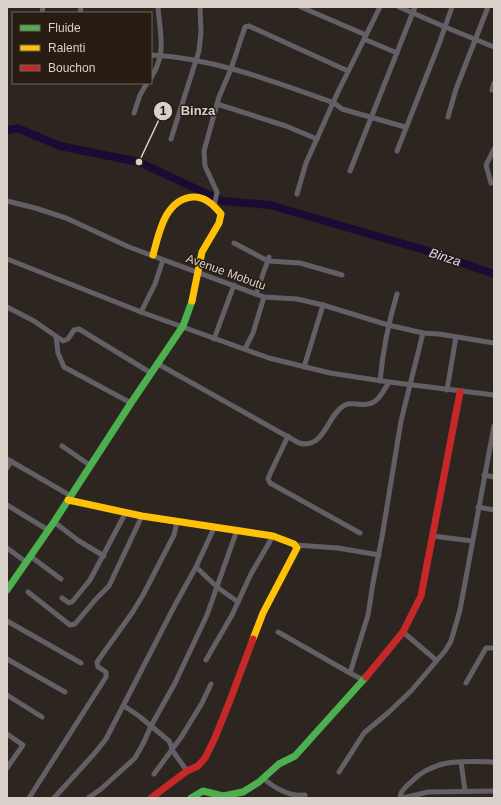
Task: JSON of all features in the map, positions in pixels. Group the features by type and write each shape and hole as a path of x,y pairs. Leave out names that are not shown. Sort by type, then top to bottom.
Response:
{"street":[{"path":"152,76 159,64 161,56 158,7"},
{"path":"171,139 199,51 200,7"},
{"path":"301,7 396,53"},
{"path":"297,194 306,163 348,71 380,7"},
{"path":"399,7 494,47"},
{"path":"350,171 415,7"},
{"path":"397,150 452,7"},
{"path":"448,117 456,89 488,7"},
{"path":"7,590 70,498 183,326 190,312 202,252 222,216 215,201 217,192 207,171 204,159 206,144 217,104 231,70 244,29 248,26 348,71"},
{"path":"152,55 196,61 267,79 334,103 342,109 372,116 405,127"},
{"path":"492,90 494,83"},
{"path":"134,113 140,95 147,84"},
{"path":"217,104 286,126 317,140"},
{"path":"491,183 486,165 494,149"},
{"path":"152,255 169,211 176,203 187,198 199,197 215,201"},
{"name":"Avenue Mobutu","path":"7,201 66,218 129,247 264,297 298,299 388,325 494,343"},
{"path":"234,243 269,259 300,263 342,275"},
{"path":"7,259 141,312 269,358 330,373 460,392 494,395"},
{"path":"256,294 269,259"},
{"path":"141,312 155,284 163,260"},
{"path":"214,339 234,286"},
{"path":"380,381 382,354 388,325 397,294"},
{"path":"245,349 253,333 264,297"},
{"path":"304,367 323,305"},
{"path":"7,307 34,321 63,341 68,339 74,330 79,329 152,373"},
{"path":"350,673 368,614 401,421 424,332"},
{"path":"56,337 58,353 64,367 131,403"},
{"path":"447,390 456,337"},
{"path":"158,364 304,444 313,442 342,407 349,403 363,405 374,402 379,398 389,382"},
{"path":"191,798 204,791 223,796 243,792 252,787 279,764 295,756 363,680 403,632 421,596 460,392"},
{"path":"339,772 364,733 411,690 445,651 451,641 460,610 484,475 492,445 494,426"},
{"path":"288,436 268,479 270,484 360,533"},
{"path":"62,446 90,466"},
{"path":"7,468 9,460 70,498 142,516 273,536 295,545 338,548 379,555"},
{"path":"484,475 494,477"},
{"path":"7,505 48,530"},
{"path":"478,507 494,510"},
{"path":"62,598 69,603 72,602 90,580 126,512"},
{"path":"28,592 70,625 75,624 109,586 142,516"},
{"path":"54,522 79,541 104,556"},
{"path":"29,798 106,677 106,672 98,667 97,662 143,595 174,535 177,522"},
{"path":"54,798 102,744 124,706 196,567 214,528"},
{"path":"88,798 101,789 135,758 144,742 151,726 175,683 205,620 237,530"},
{"path":"206,660 238,602 251,574 273,536"},
{"path":"433,536 472,541"},
{"path":"151,798 187,771 201,763 214,740 249,652 260,619 297,548 295,545"},
{"path":"7,548 61,579"},
{"path":"196,567 217,587 238,602"},
{"path":"7,620 81,663"},
{"path":"278,632 363,680"},
{"path":"403,632 436,660"},
{"path":"466,683 486,648 494,648"},
{"path":"7,658 65,692"},
{"path":"154,774 192,722 210,684"},
{"path":"7,695 42,718"},
{"path":"124,706 151,726 170,743 172,750 187,771"},
{"path":"7,734 23,745 7,768"},
{"path":"7,756 13,760"},
{"path":"400,798 400,794 418,774 428,768 449,762 494,762"},
{"path":"461,762 465,791"},
{"path":"263,778 281,791 305,795"},
{"path":"403,798 428,792 494,791"}],"waterway":[{"name":"Binza","path":"7,129 11,130 17,128 60,146 139,162 222,201 270,205 428,251 494,274"}],"traffic: fast":[{"path":"7,590 54,522 183,326 192,301"},
{"path":"191,798 203,791 223,796 243,792 259,782 279,764 295,756 366,677"}],"traffic: slow":[{"path":"153,255 165,218 170,210 183,199 193,197 201,198 212,204 221,214 219,223 202,252 192,301"},
{"path":"68,500 142,516 273,536 294,544 297,548 263,613 253,639"}],"traffic: jam":[{"path":"366,677 403,632 421,596 460,392"},
{"path":"151,798 187,771 198,766 205,758 229,703 253,639"}],"place":[{"name":"Binza","path":"139,162"}]}
